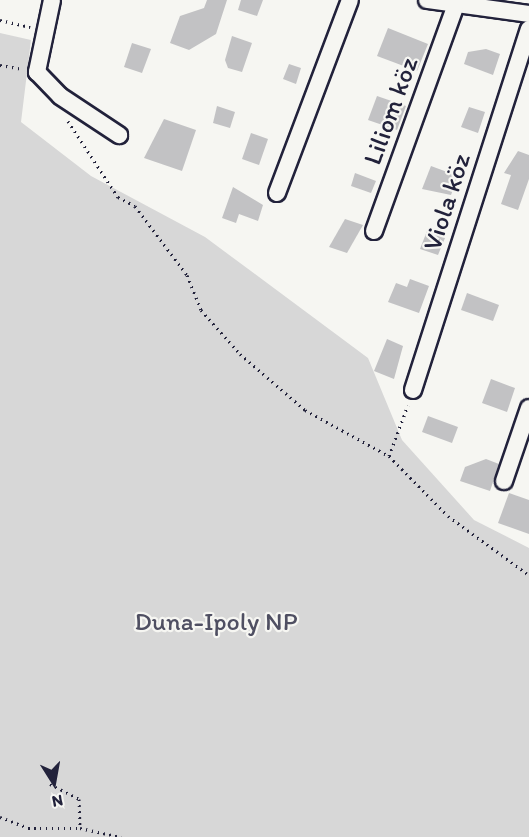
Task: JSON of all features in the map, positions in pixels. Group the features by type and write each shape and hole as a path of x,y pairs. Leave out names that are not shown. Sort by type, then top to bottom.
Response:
{"street":[{"path":"52,0 37,72 60,96 119,135"},
{"path":"277,193 350,0"},
{"path":"427,0 455,7 529,14"},
{"name":"Liliom köz","path":"374,231 455,7"},
{"name":"Viola köz","path":"413,390 529,29"},
{"path":"504,481 529,408"}],"path":[{"path":"0,20 45,30"},
{"path":"65,116 118,197 135,206 187,275 201,310 240,354 305,410 389,456 448,516 529,575"},
{"path":"389,456 413,390"},
{"path":"50,784 79,800 80,828"},
{"path":"0,818 28,828 80,828 121,837"}],"green space":[{"name":"Duna-Ipoly NP","path":"0,33 31,40 21,122 91,176 205,237 368,358 402,440 474,520 529,548 529,837 0,837"}],"building":[{"path":"207,0 227,0 216,34 189,50 170,43 180,16 204,8"},
{"path":"241,0 263,0 257,16 238,10"},
{"path":"388,28 428,44 417,71 377,56"},
{"path":"232,36 252,43 242,72 228,68 225,60"},
{"path":"132,43 151,49 142,73 124,67"},
{"path":"486,49 500,54 493,75 464,64 468,52"},
{"path":"289,64 301,68 296,84 283,79"},
{"path":"377,96 406,106 397,130 368,120"},
{"path":"217,106 235,112 230,128 213,123"},
{"path":"469,107 485,112 478,133 461,127"},
{"path":"164,119 196,130 182,171 144,158"},
{"path":"251,133 268,139 259,165 242,159"},
{"path":"518,151 529,155 529,179 518,210 501,204 511,175 504,173"},
{"path":"431,166 458,176 451,195 422,189"},
{"path":"355,173 376,181 371,193 351,186"},
{"path":"233,187 263,205 258,221 239,214 236,223 222,218"},
{"path":"345,219 363,225 347,253 329,247"},
{"path":"427,231 445,238 438,255 420,249"},
{"path":"410,279 429,286 419,313 388,302 396,283 407,287"},
{"path":"467,293 499,305 493,321 461,310"},
{"path":"387,339 403,346 394,379 374,371"},
{"path":"491,379 515,388 507,412 482,403"},
{"path":"428,416 458,427 452,443 422,432"},
{"path":"486,459 499,464 490,491 460,481 465,467"},
{"path":"509,493 529,500 529,534 498,523"}]}
